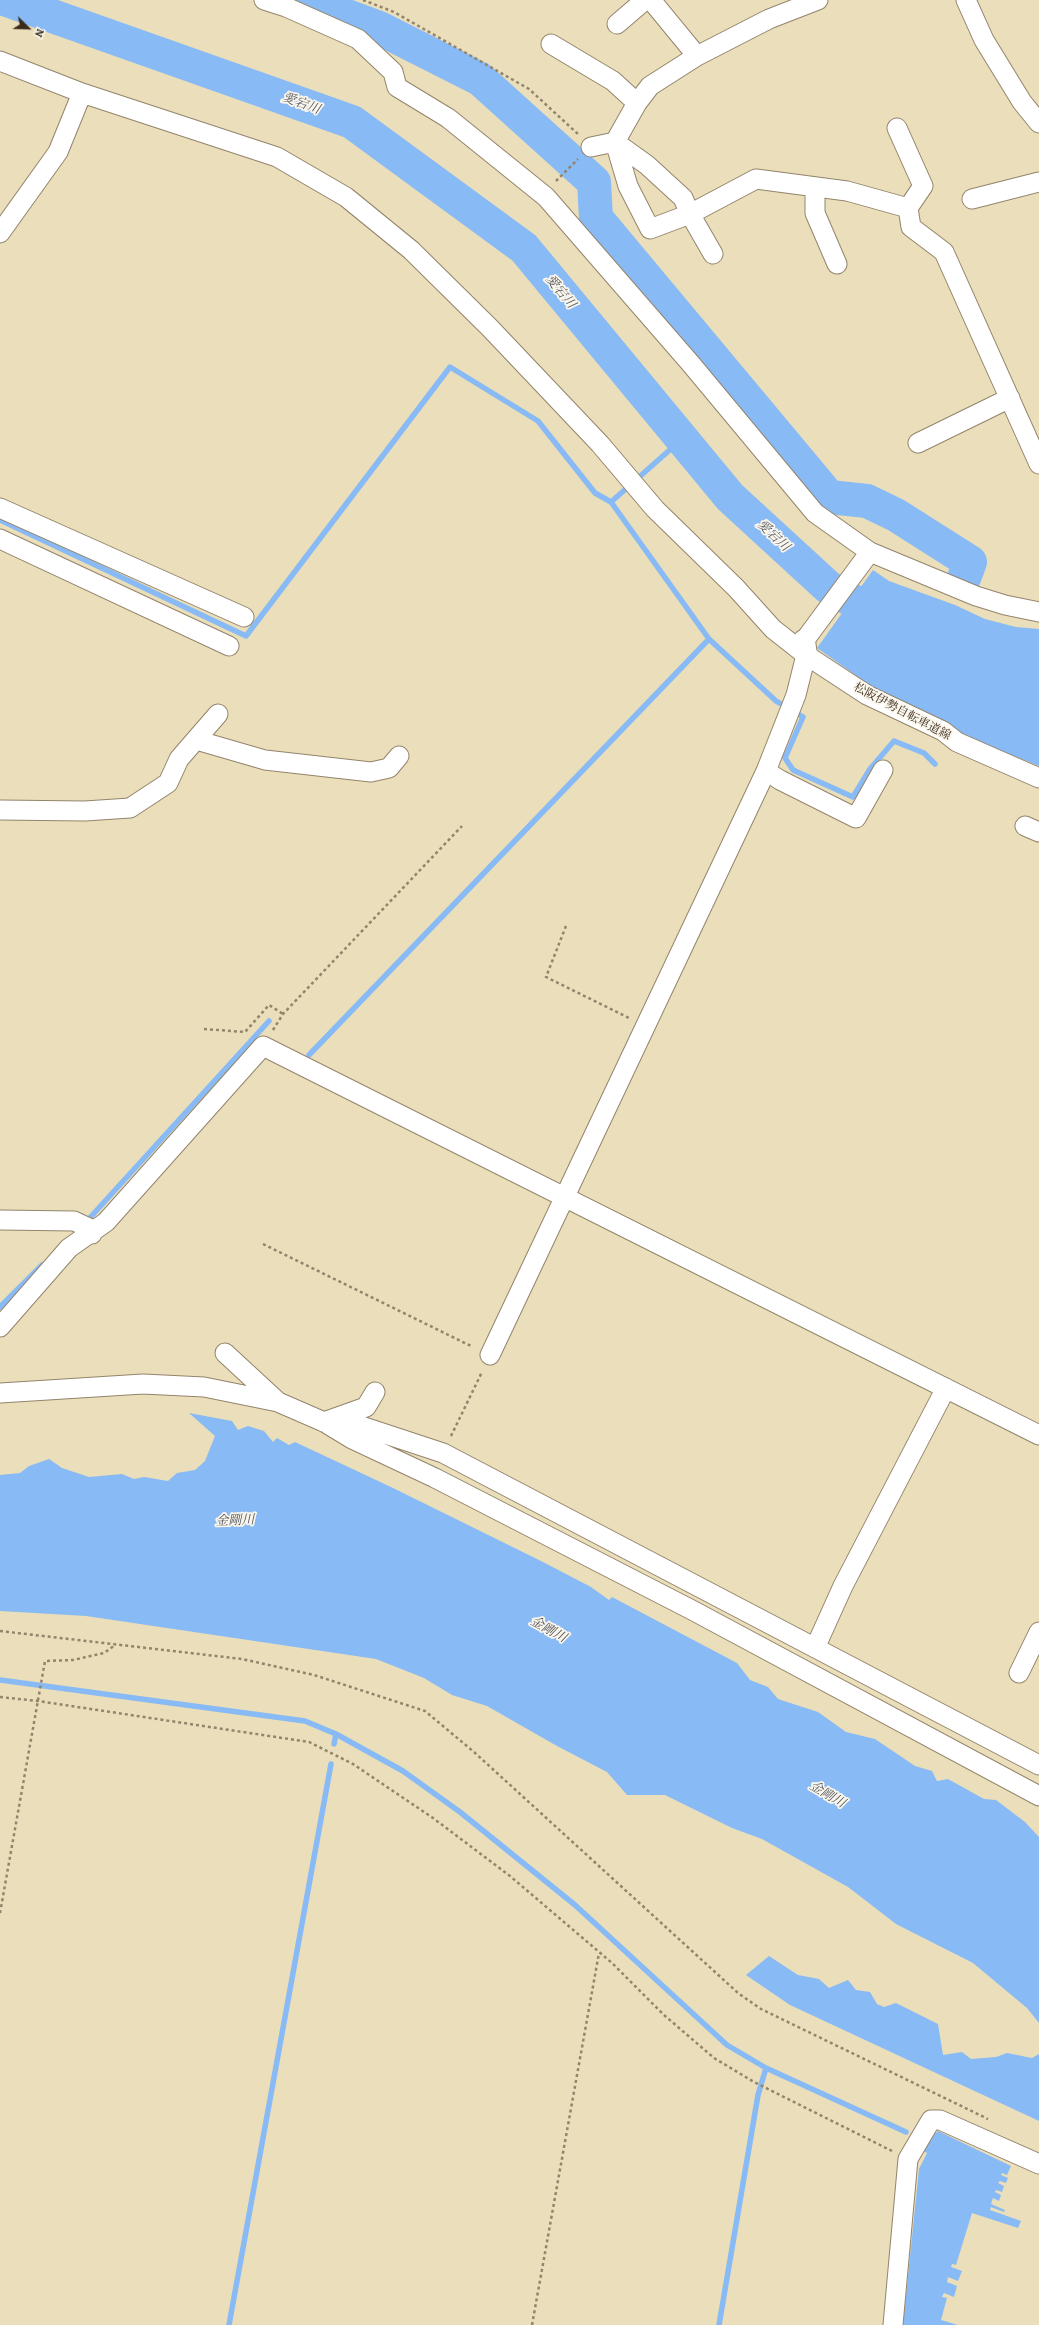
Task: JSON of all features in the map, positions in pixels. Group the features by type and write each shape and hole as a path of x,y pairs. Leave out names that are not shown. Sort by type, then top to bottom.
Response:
{"street":[{"path":"264,0 286,7 358,40 393,72 397,87 448,118 546,197 691,364 815,513 870,552 976,596 1005,605 1039,612"},
{"path":"617,24 645,0"},
{"path":"651,0 697,56"},
{"path":"818,0 769,19 697,56 650,86 637,103 615,142 628,186 650,229 690,214 756,179 848,191 908,208"},
{"path":"966,0 984,40 1022,102 1039,123"},
{"path":"551,44 613,82 637,103"},
{"name":"松阪伊勢自転車道線","path":"0,61 82,93 277,157 346,198 411,250 495,334 600,444 641,492 773,629 805,648 867,695 943,731 957,742 1039,778"},
{"path":"0,233 58,152 82,93"},
{"path":"897,128 923,186 908,208 911,227 944,252 1039,464"},
{"path":"591,146 615,142 647,165 683,198 690,214 713,254"},
{"path":"972,199 1039,182"},
{"path":"815,187 815,213 837,264"},
{"path":"918,443 1010,398"},
{"path":"0,508 244,617"},
{"path":"0,539 230,646"},
{"path":"490,1355 766,771 796,695 805,648 870,552"},
{"path":"0,810 85,811 130,808 168,783 179,759 218,714"},
{"path":"196,740 265,760 371,772 389,768 399,756"},
{"path":"766,771 780,780 856,818 883,770"},
{"path":"0,1220 85,1228 106,1222 263,1046 551,1191 565,1196 1039,1435"},
{"path":"0,1327 85,1228"},
{"path":"225,1353 278,1402"},
{"path":"0,1393 143,1384 204,1386 278,1402 324,1422 352,1440 435,1478 692,1610 1039,1796"},
{"path":"815,1648 843,1586 946,1388"},
{"path":"324,1422 366,1407 375,1392"},
{"path":"324,1422 349,1422 443,1453 1039,1765"},
{"path":"1019,1673 1039,1632"},
{"path":"893,2325 908,2159 931,2120 940,2120 1039,2164"}],"path":[{"path":"363,0 394,12 529,89 591,146 553,184"},
{"path":"263,1046 283,1014 462,826"},
{"path":"566,926 546,977 636,1021 644,1031"},
{"path":"204,1029 245,1032 269,1005 283,1014"},
{"path":"263,1244 490,1355 443,1453"},
{"path":"0,1631 242,1659 307,1673 425,1711 474,1752 738,1993 768,2013 990,2120"},
{"path":"0,1913 45,1661 73,1660 104,1654 116,1644"},
{"path":"0,1697 38,1701 309,1742 353,1764 433,1818 510,1876 612,1963 664,2016 714,2058 754,2082 908,2159"},
{"path":"532,2325 599,1953"}],"water":[{"path":"873,570 889,581 955,605 985,619 1016,627 1039,629 1039,766 967,737 871,686 817,648"},
{"name":"金剛川","path":"189,1413 232,1421 238,1430 248,1426 264,1431 273,1442 277,1438 289,1445 295,1442 391,1487 541,1561 591,1587 609,1600 612,1597 737,1663 750,1680 768,1687 778,1699 818,1712 846,1732 875,1739 915,1766 932,1771 937,1781 948,1779 984,1799 996,1800 1025,1822 1039,1837 1039,2023 1027,2008 973,1963 896,1924 848,1887 762,1839 732,1828 665,1795 627,1795 607,1772 557,1746 487,1706 452,1695 424,1678 376,1659 86,1616 0,1611 0,1475 20,1473 29,1466 49,1459 62,1468 89,1477 122,1474 134,1479 144,1477 168,1481 177,1473 195,1470 205,1461 215,1436"},
{"path":"769,1956 798,1975 819,1979 829,1988 848,1980 856,1990 870,1992 877,2004 884,2007 896,2003 938,2024 943,2055 962,2052 971,2059 996,2057 1007,2053 1032,2058 1039,2054 1039,2121 790,2005 746,1975"},
{"path":"938,2131 1011,2166 1007,2175 1002,2173 1001,2175 1008,2178 1006,2183 1000,2181 998,2183 1004,2186 1002,2192 996,2190 995,2192 1001,2195 999,2201 993,2198 991,2204 1005,2210 1004,2212 991,2207 990,2210 1021,2221 1018,2228 972,2213 956,2265 952,2264 951,2267 962,2271 958,2281 948,2277 947,2282 957,2286 954,2297 944,2293 942,2297 947,2298 941,2320 958,2325 903,2325 919,2169 927,2153 919,2149"}],"waterway":[{"name":"愛宕川","path":"7,0 352,122 524,248 730,497 828,587 893,623"},
{"path":"304,0 379,28 480,79 594,182 596,218 829,497 867,501 896,515 970,562 964,578"},
{"path":"0,520 246,636 450,367 538,421 595,493 611,502 682,439"},
{"path":"611,502 709,639"},
{"path":"309,1055 709,639 776,701 803,717 785,758 793,770 853,797 870,769 894,741 924,753 935,764"},
{"path":"86,1222 269,1021"},
{"path":"0,1307 42,1265"},
{"path":"0,1680 305,1721 336,1734 403,1771 460,1812 575,1905 727,2045 766,2068 906,2132"},
{"path":"334,1744 336,1734"},
{"path":"229,2325 331,1764"},
{"path":"719,2325 758,2095 766,2068"}]}
